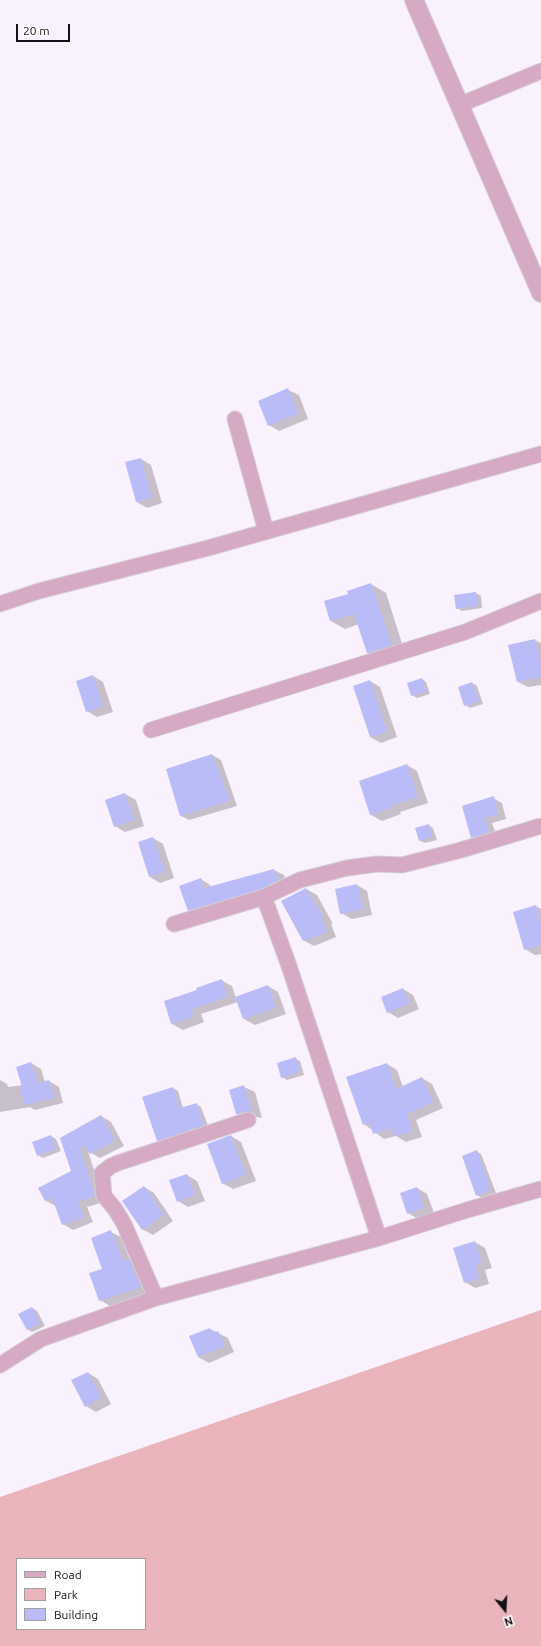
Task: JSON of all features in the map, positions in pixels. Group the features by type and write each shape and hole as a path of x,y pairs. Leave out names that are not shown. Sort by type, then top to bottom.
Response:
{"street":[{"path":"414,0 541,293"},
{"path":"459,105 541,71"},
{"path":"235,419 266,531"},
{"path":"0,604 39,591 266,531 541,454"},
{"path":"151,730 465,632 541,601"},
{"path":"174,924 264,897 300,880 347,868 377,864 402,865 461,850 541,826"},
{"path":"264,897 289,966 379,1238"},
{"path":"156,1298 124,1224 115,1209 104,1196 102,1173 118,1163 248,1120"},
{"path":"0,1365 41,1339 156,1298 379,1238 541,1189"}],"green space":[{"path":"541,1310 541,1646 0,1646 0,1497"}],"building":[{"path":"288,388 298,414 268,426 258,401"},
{"path":"141,458 152,498 136,502 125,462"},
{"path":"371,583 392,645 367,653 354,614 330,621 324,601 348,594 347,591"},
{"path":"476,592 478,606 456,609 454,595"},
{"path":"535,639 541,664 541,677 517,682 508,645"},
{"path":"93,675 103,706 86,712 76,681"},
{"path":"422,678 426,691 411,696 407,683"},
{"path":"370,680 387,732 370,737 353,686"},
{"path":"472,682 479,701 464,706 458,687"},
{"path":"212,754 230,801 180,816 166,769"},
{"path":"407,764 418,797 370,815 359,781"},
{"path":"125,793 134,820 114,827 105,800"},
{"path":"494,796 498,814 484,818 489,832 471,838 462,806"},
{"path":"429,824 432,837 419,841 415,828"},
{"path":"153,837 165,872 149,877 138,842"},
{"path":"274,869 279,880 261,889 188,911 179,886 201,878 204,888"},
{"path":"357,884 363,909 340,914 335,889"},
{"path":"306,888 324,918 321,918 327,932 303,941 281,901"},
{"path":"536,905 541,923 541,945 524,950 513,912"},
{"path":"222,979 227,997 192,1009 194,1017 171,1024 164,1001 197,990 196,988"},
{"path":"268,985 276,1008 243,1019 235,997"},
{"path":"403,988 410,1003 387,1013 381,997"},
{"path":"296,1057 300,1072 281,1078 277,1063"},
{"path":"31,1062 38,1083 49,1080 54,1098 25,1105 20,1088 22,1087 16,1067"},
{"path":"387,1063 396,1089 422,1077 433,1102 407,1114 412,1131 395,1136 392,1128 373,1134 370,1123 363,1125 346,1077"},
{"path":"244,1085 252,1112 246,1111 236,1114 229,1090"},
{"path":"173,1087 180,1108 197,1103 204,1125 157,1141 142,1097"},
{"path":"101,1115 115,1140 90,1154 84,1145 80,1148 95,1196 78,1202 84,1217 62,1225 52,1198 45,1201 38,1188 71,1171 60,1138"},
{"path":"51,1135 56,1149 37,1156 32,1142"},
{"path":"231,1135 246,1175 222,1184 207,1144"},
{"path":"477,1150 491,1190 476,1196 462,1156"},
{"path":"187,1174 195,1195 177,1202 169,1180"},
{"path":"144,1186 164,1215 142,1230 122,1201"},
{"path":"417,1187 424,1208 407,1214 400,1193"},
{"path":"111,1230 123,1261 129,1259 141,1287 99,1301 89,1273 102,1269 91,1238"},
{"path":"475,1241 482,1262 475,1265 479,1278 464,1283 453,1248"},
{"path":"32,1307 40,1323 27,1330 18,1314"},
{"path":"210,1328 212,1333 218,1331 225,1346 198,1357 189,1336"},
{"path":"88,1372 101,1398 85,1407 71,1380"}]}
